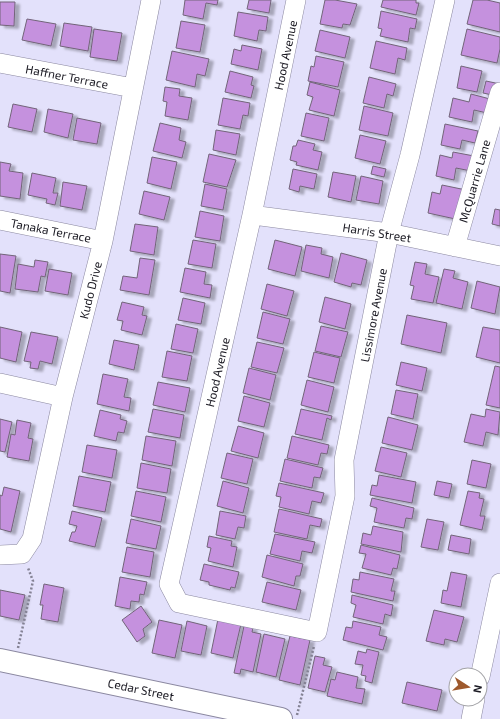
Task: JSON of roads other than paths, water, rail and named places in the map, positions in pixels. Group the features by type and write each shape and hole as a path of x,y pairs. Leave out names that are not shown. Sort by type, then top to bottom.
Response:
{"main road":[{"name":"Cedar Street","path":"7,661 281,719"}],"street":[{"name":"Kudo Drive","path":"0,555 22,554 32,538 63,397 103,241 151,0"},
{"name":"Hood Avenue","path":"296,0 252,215 169,584 179,603 317,632"},
{"name":"Lissimore Avenue","path":"317,632 345,496 344,460 389,232 410,155 445,0"},
{"name":"Haffner Terrace","path":"0,63 133,88"},
{"name":"McQuarrie Lane","path":"455,247 500,92"},
{"name":"Harris Street","path":"252,215 389,232 500,256"},
{"name":"Tanaka Terrace","path":"0,220 103,241"},
{"path":"0,383 63,397"},
{"path":"482,667 500,583"},
{"path":"471,719 473,707"}]}
